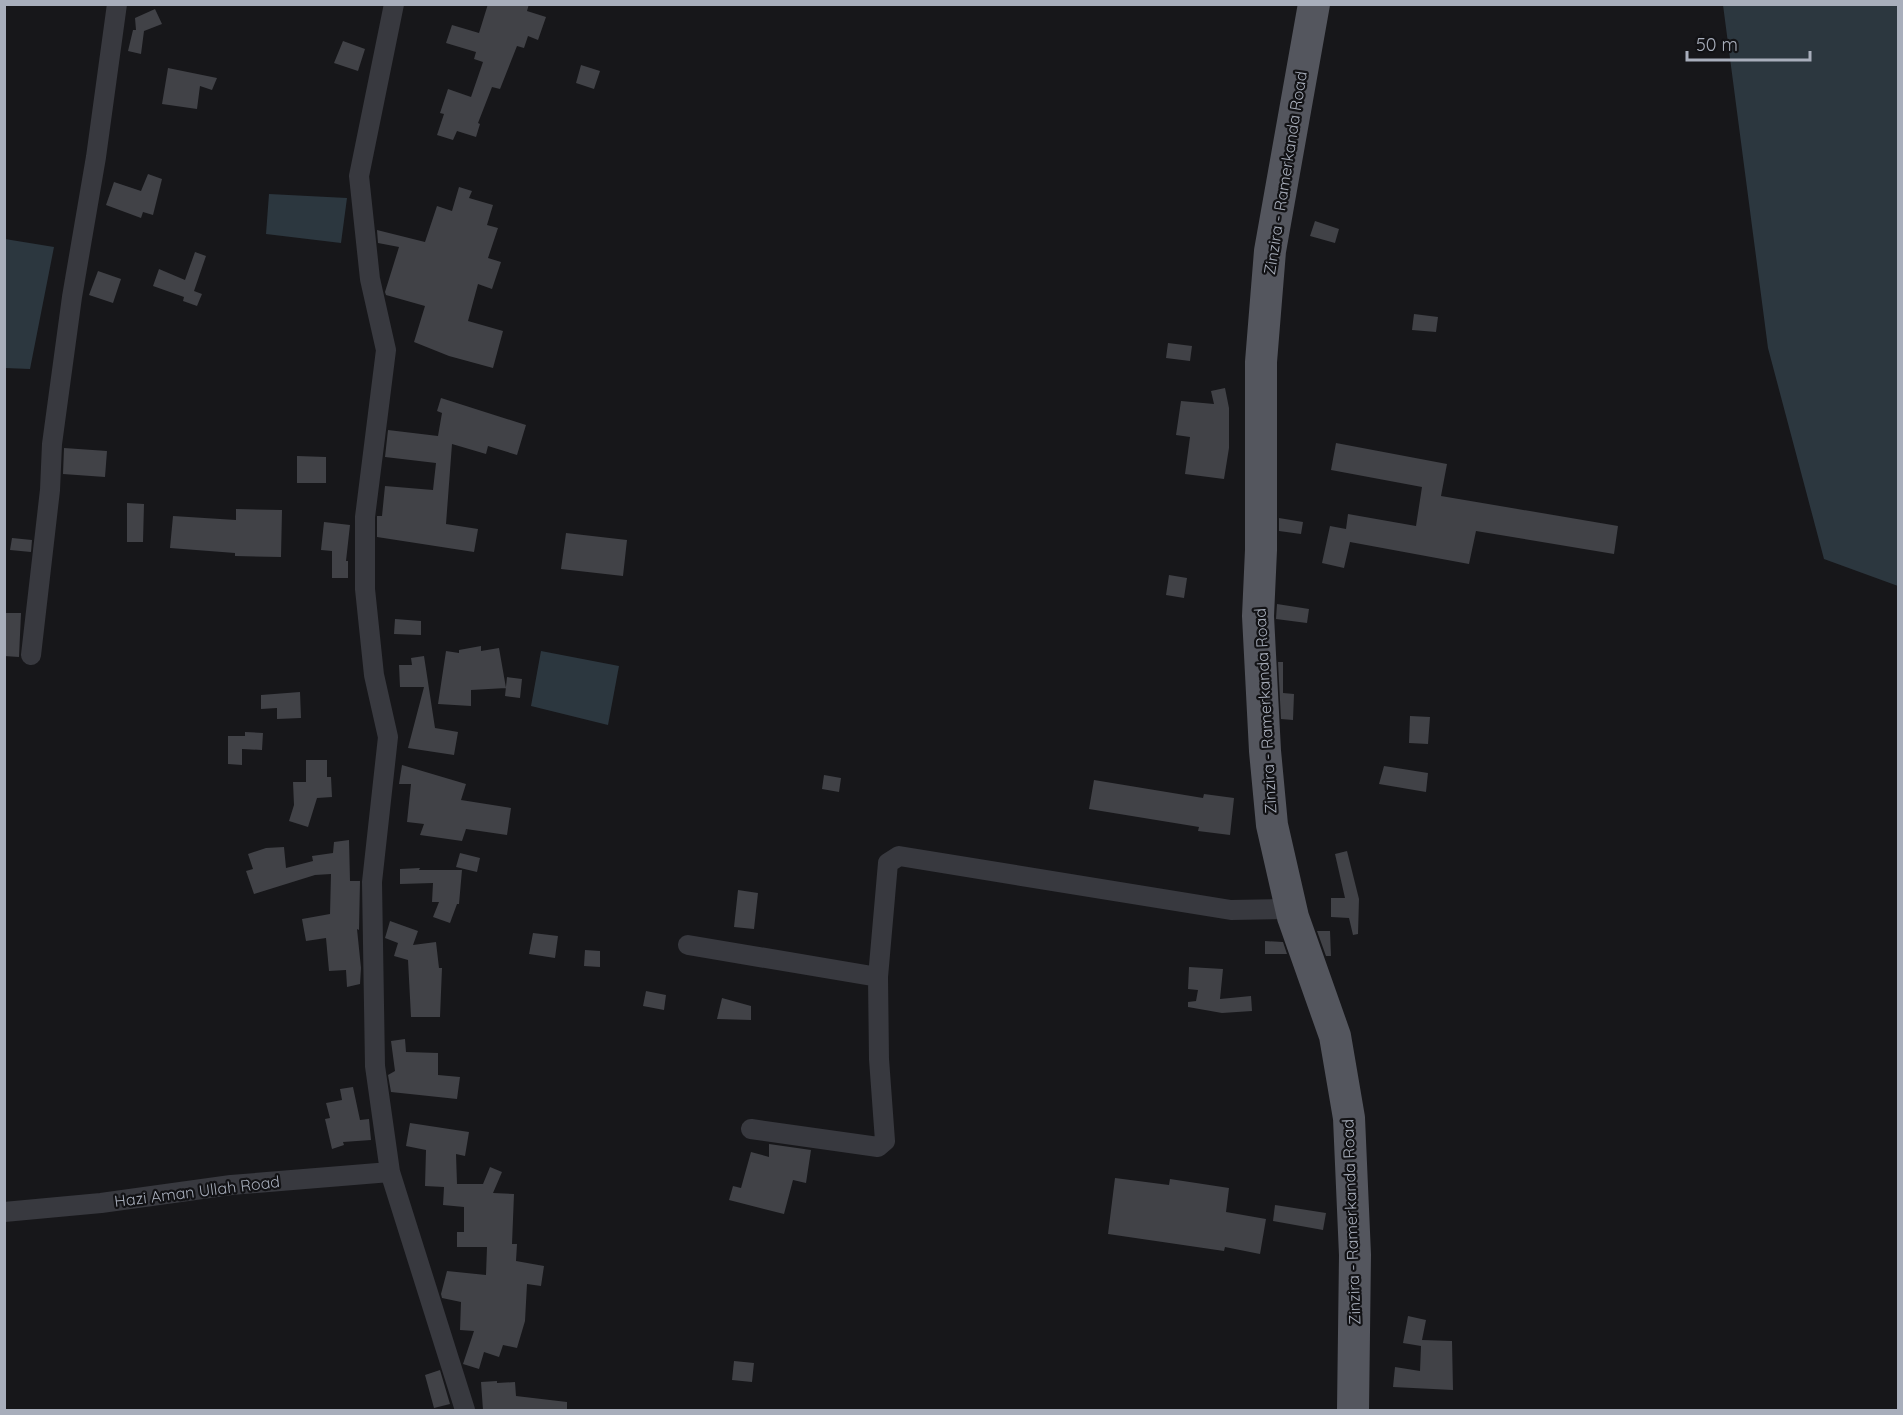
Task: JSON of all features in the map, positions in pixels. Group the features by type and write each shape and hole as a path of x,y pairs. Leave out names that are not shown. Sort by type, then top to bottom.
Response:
{"main road":[{"name":"Zinzira - Ramerkanda Road","path":"1314,4 1270,251 1261,362 1261,550 1258,616 1264,751 1272,825 1290,909 1335,1036 1349,1118 1355,1255 1353,1410"}],"street":[{"path":"31,655 50,490 52,444 117,4"},
{"path":"394,4 359,176 370,279 386,350 365,517 365,565 374,675 388,737 372,882 375,1066 390,1172 465,1410"},
{"path":"751,1129 878,1147 885,1141 879,1059 878,977 888,863 899,856 1231,910 1290,909"},
{"path":"688,945 878,977"},
{"name":"Hazi Aman Ullah Road","path":"4,1212 101,1203 231,1185 390,1172"}],"shaded area":[{"path":"1723,5 1898,5 1898,586 1824,559 1768,348"},
{"path":"269,194 347,198 341,243 266,234"},
{"path":"5,239 54,247 30,369 5,368"},
{"path":"541,651 619,666 608,725 531,706"}],"building":[{"path":"488,4 529,4 527,11 546,17 538,40 528,36 524,48 517,46 500,89 492,87 478,123 480,124 476,137 457,131 453,140 437,135 444,114 440,113 448,89 471,97 483,62 474,59 476,52 446,43 452,25 479,33"},
{"path":"155,9 162,24 144,31 141,54 128,51 133,30 136,30 135,18"},
{"path":"343,41 365,49 358,71 334,63"},
{"path":"581,65 600,71 594,89 576,83"},
{"path":"168,68 217,78 212,90 200,86 197,109 162,104"},
{"path":"148,174 162,179 153,215 143,212 141,218 106,205 114,182 141,191"},
{"path":"459,187 472,191 469,198 493,205 487,225 498,228 488,258 501,262 492,289 478,284 468,321 503,331 493,368 449,356 414,342 425,306 386,295 385,292 399,247 378,243 377,230 425,242 437,206 452,211"},
{"path":"1315,221 1339,229 1335,243 1310,236"},
{"path":"195,252 206,256 194,291 202,294 197,306 183,301 184,297 153,286 159,269 185,280"},
{"path":"98,271 121,279 113,303 89,295"},
{"path":"1414,314 1438,317 1436,332 1412,330"},
{"path":"1168,343 1192,346 1190,361 1166,358"},
{"path":"1225,388 1229,408 1229,448 1224,479 1185,474 1190,437 1176,435 1181,401 1214,404 1211,391"},
{"path":"441,398 526,425 517,455 488,446 486,454 452,444 446,524 478,529 474,552 377,537 377,516 382,516 385,486 433,490 436,463 385,457 388,430 438,436 442,413 437,411"},
{"path":"1336,443 1447,464 1441,496 1618,526 1614,554 1476,531 1469,564 1350,542 1344,568 1322,563 1330,526 1346,529 1348,514 1416,526 1422,487 1331,470"},
{"path":"64,448 107,451 105,477 63,474"},
{"path":"297,456 326,457 326,483 297,483"},
{"path":"127,503 144,504 143,542 127,542"},
{"path":"236,509 282,510 281,557 235,556 235,553 170,548 173,516 236,520"},
{"path":"1279,518 1303,522 1301,534 1279,531"},
{"path":"324,522 350,525 346,561 348,561 348,578 332,578 332,551 321,550"},
{"path":"566,533 627,540 623,576 561,569"},
{"path":"12,538 32,540 31,552 10,550"},
{"path":"1169,575 1187,578 1184,598 1166,595"},
{"path":"1277,604 1309,609 1307,623 1276,619"},
{"path":"4,613 21,613 19,657 4,656"},
{"path":"395,619 421,621 421,635 394,634"},
{"path":"481,646 481,651 499,648 506,688 471,690 471,706 438,704 446,651 459,653 459,650"},
{"path":"424,656 435,728 458,732 454,755 408,748 424,687 400,687 399,665 412,665 411,658"},
{"path":"1278,662 1283,662 1283,693 1294,694 1293,720 1281,719"},
{"path":"507,677 522,679 520,698 505,696"},
{"path":"300,692 301,718 277,719 277,708 261,709 261,695"},
{"path":"1410,716 1430,717 1428,744 1409,743"},
{"path":"245,732 263,733 262,750 242,749 242,765 228,764 228,736 245,736"},
{"path":"306,760 327,760 327,777 331,777 332,797 317,798 308,827 289,821 294,805 293,782 306,782"},
{"path":"402,765 466,784 461,800 511,808 507,835 466,829 462,841 420,835 424,824 407,822 411,784 399,784"},
{"path":"1384,766 1428,773 1426,792 1379,784"},
{"path":"824,775 841,778 839,792 822,789"},
{"path":"1094,780 1203,798 1204,794 1234,798 1230,835 1198,831 1199,827 1089,809"},
{"path":"349,840 350,881 360,881 359,930 357,929 361,968 360,984 347,987 346,970 329,971 326,938 306,941 302,919 330,914 331,874 315,875 254,894 246,871 253,869 248,854 266,848 284,847 286,868 313,861 312,856 333,853 334,842"},
{"path":"1347,851 1359,899 1358,934 1353,935 1349,918 1331,917 1331,898 1345,898 1335,854"},
{"path":"460,853 480,858 477,872 456,867"},
{"path":"420,868 419,870 462,870 459,904 457,904 450,923 433,917 439,902 432,902 433,883 400,884 400,869"},
{"path":"738,890 758,893 754,929 734,927"},
{"path":"390,921 418,931 413,945 436,942 439,968 442,968 440,1017 411,1017 408,960 394,956 398,943 385,938"},
{"path":"1317,931 1330,931 1331,956 1326,956"},
{"path":"533,933 558,936 555,958 529,954"},
{"path":"1265,941 1283,942 1287,954 1265,954"},
{"path":"585,950 600,951 600,967 584,966"},
{"path":"1189,967 1223,969 1220,999 1251,996 1252,1011 1222,1013 1188,1007 1188,1002 1196,1001 1198,990 1188,989"},
{"path":"646,991 666,995 664,1010 643,1006"},
{"path":"722,998 751,1006 751,1020 717,1019"},
{"path":"405,1039 406,1052 438,1053 438,1075 460,1077 457,1099 391,1092 388,1075 395,1071 391,1041"},
{"path":"353,1087 360,1120 369,1119 371,1140 343,1142 344,1145 332,1149 325,1119 330,1118 326,1103 342,1100 340,1089"},
{"path":"410,1123 469,1132 465,1156 456,1154 457,1184 483,1184 490,1167 502,1172 493,1193 514,1194 512,1244 517,1244 516,1261 544,1266 541,1286 527,1284 525,1321 517,1348 503,1345 499,1357 484,1352 479,1369 463,1364 474,1331 460,1330 461,1302 442,1298 441,1294 447,1271 486,1275 487,1247 457,1247 457,1232 464,1232 464,1207 443,1205 444,1187 425,1186 426,1150 406,1146"},
{"path":"769,1144 811,1150 806,1183 793,1180 784,1214 729,1200 733,1186 741,1188 751,1152 769,1157"},
{"path":"1115,1178 1169,1185 1170,1179 1229,1188 1226,1212 1266,1219 1260,1254 1225,1247 1224,1251 1108,1234"},
{"path":"1275,1205 1326,1213 1323,1230 1273,1221"},
{"path":"1408,1316 1426,1320 1422,1340 1452,1341 1453,1390 1393,1387 1395,1367 1420,1371 1421,1346 1403,1343"},
{"path":"734,1361 754,1363 752,1382 732,1380"},
{"path":"440,1370 450,1404 434,1408 425,1375"},
{"path":"497,1381 497,1383 515,1382 516,1396 567,1402 567,1410 483,1410 481,1382"}]}
